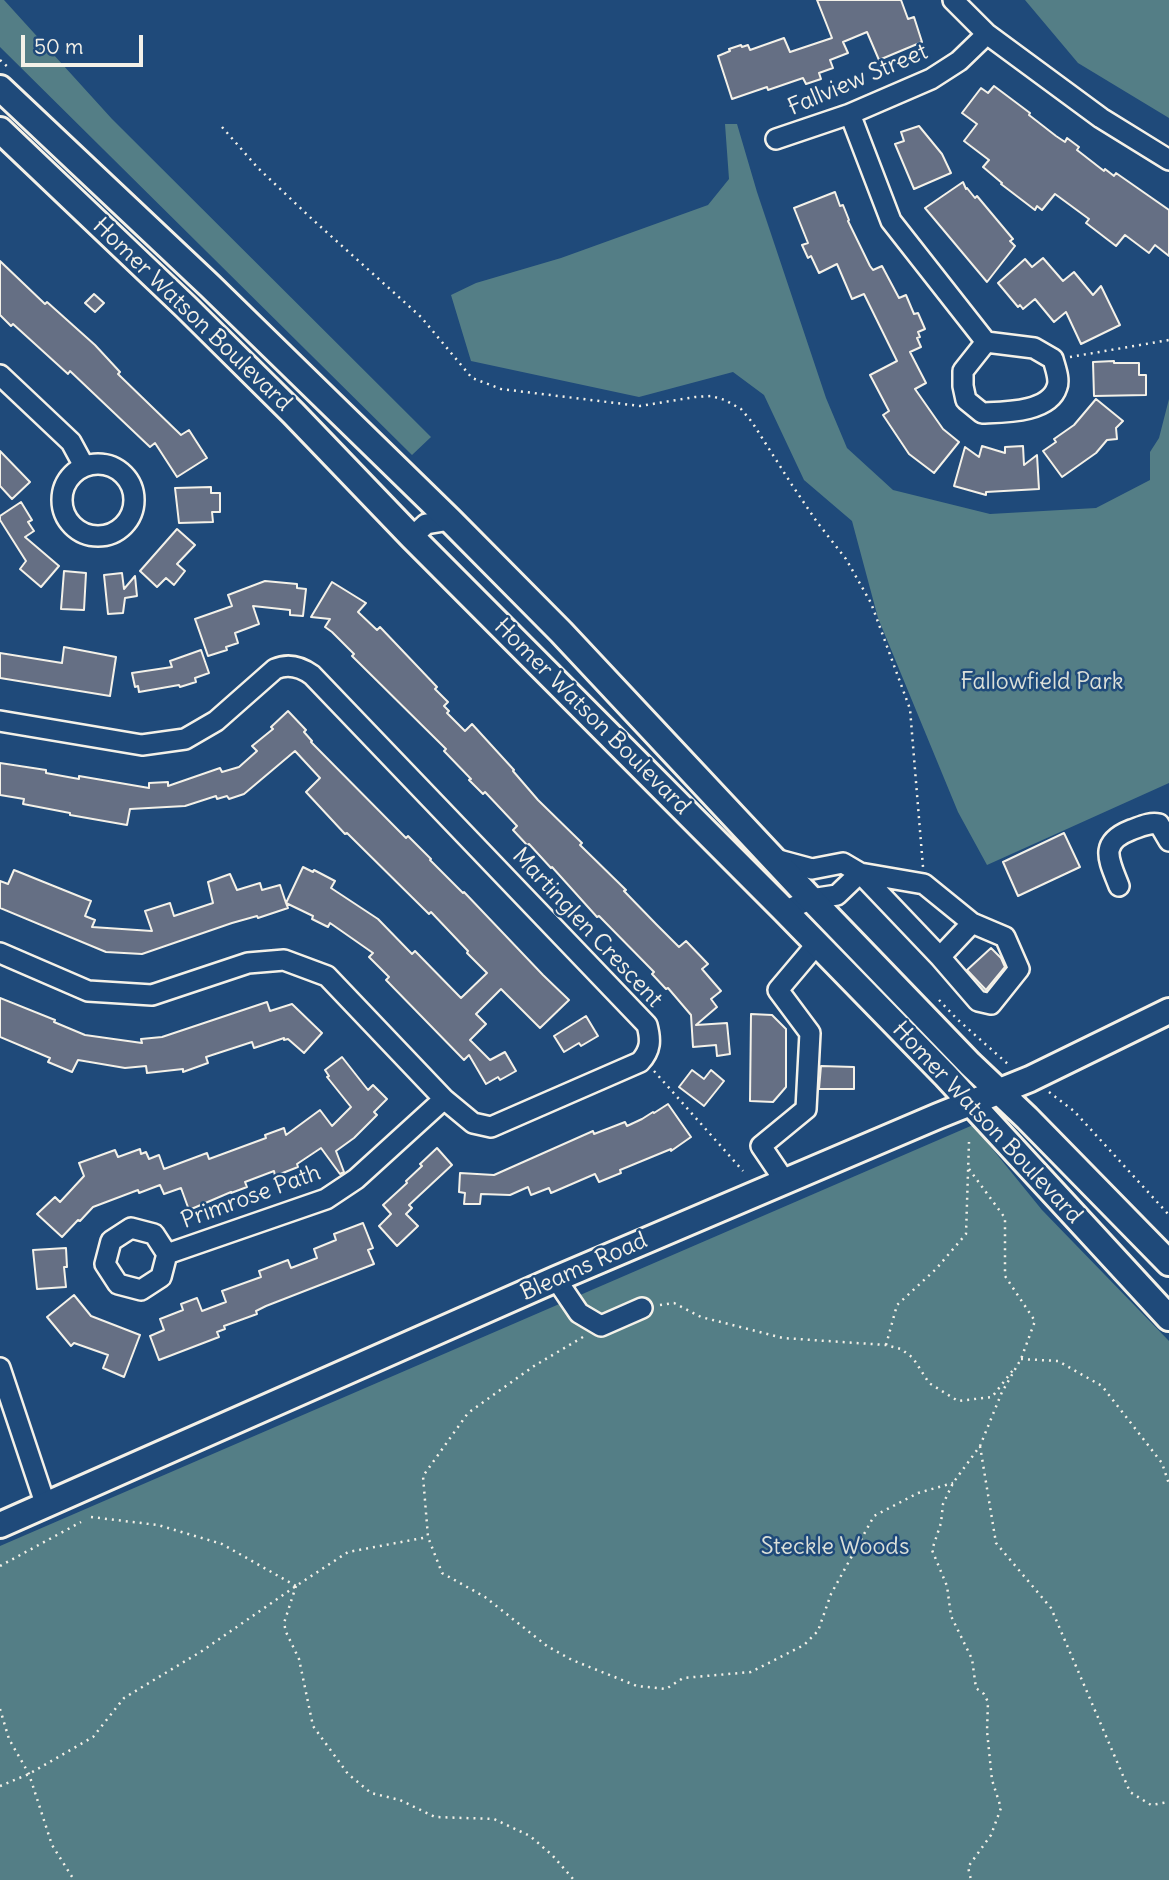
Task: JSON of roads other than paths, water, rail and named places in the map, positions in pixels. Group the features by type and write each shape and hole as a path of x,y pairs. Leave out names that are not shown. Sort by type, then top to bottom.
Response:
{"main road":[{"name":"Homer Watson Boulevard","path":"0,88 450,520 561,632 970,1064 1169,1264"},
{"name":"Homer Watson Boulevard","path":"0,130 293,413 412,537 785,911 946,1076 1169,1318"},
{"name":"Bleams Road","path":"0,1525 784,1180 1030,1079 1169,1011"}],"street":[{"path":"953,0 987,34 1101,118 1169,160"},
{"name":"Fallview Street","path":"776,139 850,114 931,79 959,61 987,34"},
{"path":"850,114 891,221 986,342 1034,348 1053,359 1058,386 1050,398 1039,405 1012,412 982,413 966,400 963,371 986,342"},
{"path":"0,375 71,442 84,466"},
{"path":"412,537 426,524 450,520"},
{"name":"Martinglen Crescent","path":"0,721 142,744 174,740 185,738 216,722 275,669 283,666 301,668 312,675 647,1025 650,1047 640,1062 491,1127 473,1123 444,1099 327,976 284,960 248,963 152,995 88,991 0,953"},
{"path":"1119,886 1108,858 1108,849 1118,835 1153,822 1159,824 1169,841"},
{"path":"775,859 812,869 843,863 860,873 978,1001 990,1004 1019,969 1005,937 972,923 924,884 860,873"},
{"path":"785,911 811,899 837,895 860,873"},
{"path":"940,957 972,923"},
{"path":"784,1180 761,1146 806,1109 810,1034 778,990 816,945"},
{"name":"Primrose Path","path":"167,1254 326,1199 356,1180 444,1099"},
{"path":"556,1279 579,1313 601,1326 642,1308"},
{"path":"0,1368 7,1416 46,1506"}],"park label":[{"name":"Fallowfield Park","path":"1042,682"},
{"name":"Steckle Woods","path":"835,1547"}]}
